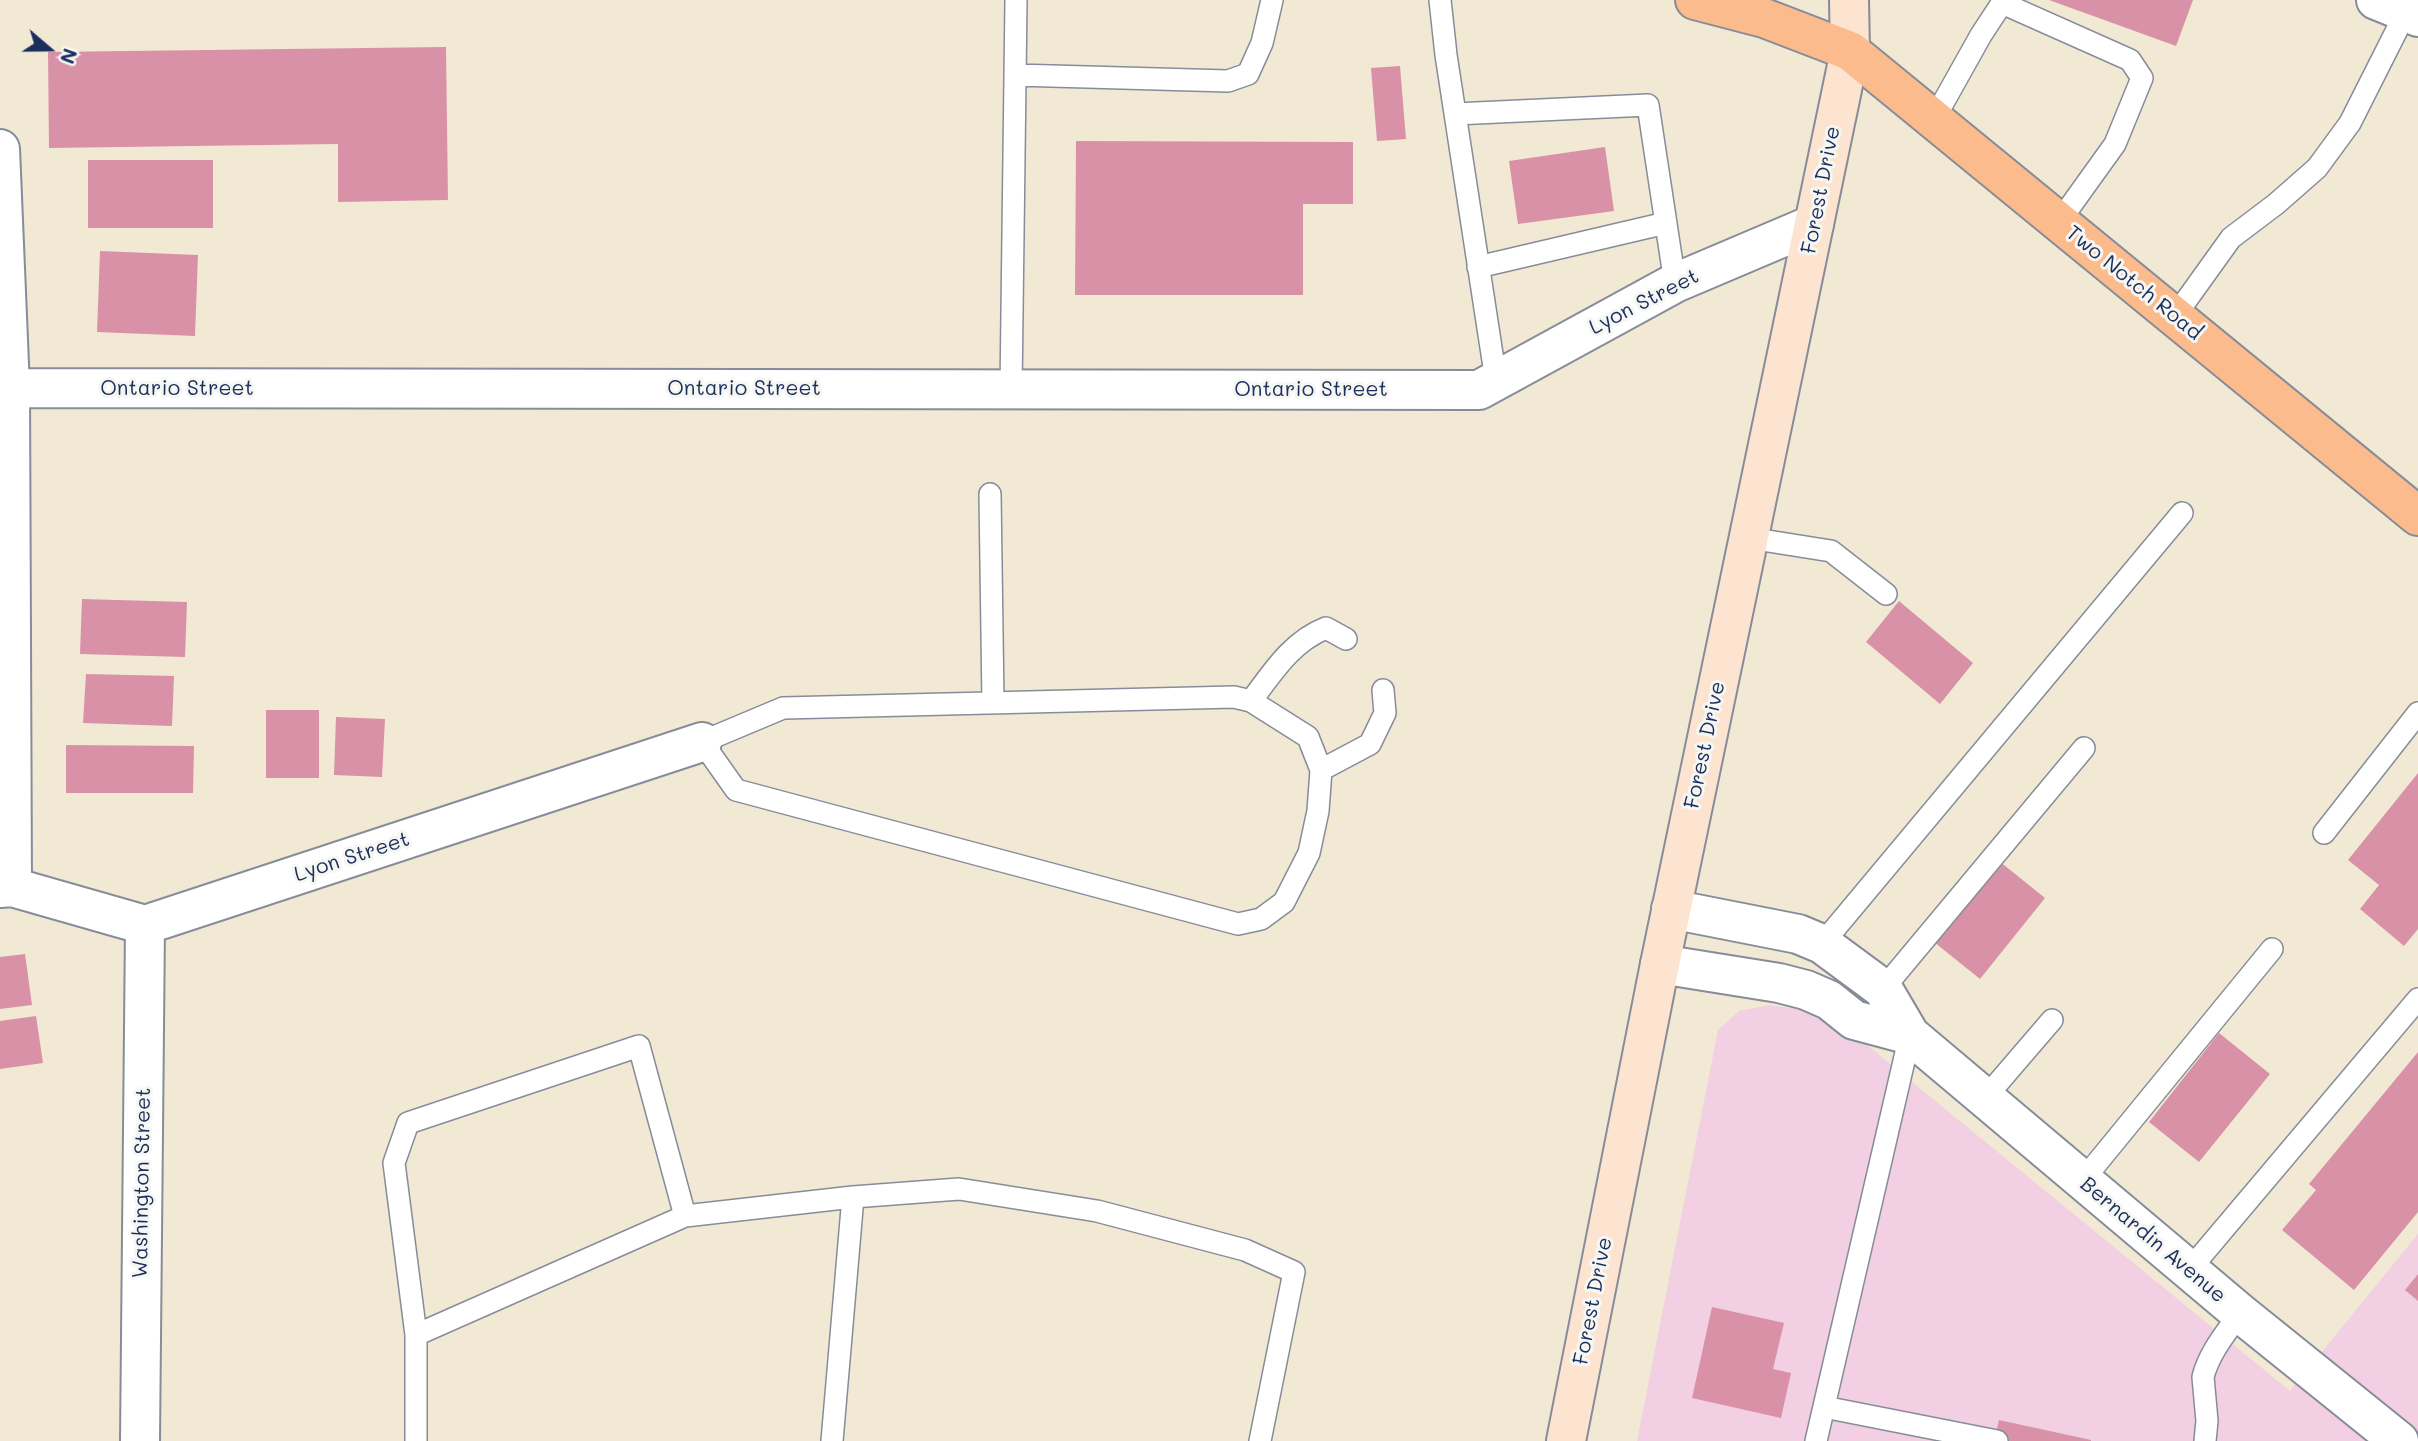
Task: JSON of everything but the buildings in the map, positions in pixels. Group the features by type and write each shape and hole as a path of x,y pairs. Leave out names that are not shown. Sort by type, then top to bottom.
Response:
{"main road":[{"name":"Two Notch Road","path":"1695,0 1764,18 1850,51 2418,516"},
{"name":"Forest Drive","path":"1566,1441 1671,909 1850,51 1849,0"}],"street":[{"path":"0,149 10,388 6,888 145,925"},
{"name":"Lyon Street","path":"1488,385 1675,284 1815,224"},
{"name":"Ontario Street","path":"10,388 1011,390 1488,385"},
{"name":"Lyon Street","path":"145,925 702,742"},
{"name":"Bernardin Avenue","path":"1671,909 1798,934 1822,944 1883,989 1910,1035 2240,1313 2399,1441"},
{"name":"Washington Street","path":"140,1441 145,925"},
{"name":"Bernardin Avenue","path":"1660,964 1779,983 1806,990 1829,1000 1854,1020 1910,1035"}],"lane":[{"path":"1011,390 1016,0"},
{"path":"1016,75 1228,80 1248,74 1262,43 1272,0"},
{"path":"1440,0 1454,114 1478,267 1488,385"},
{"path":"1934,119 2001,1 2038,8 2130,60 2142,78 2115,144 2059,222"},
{"path":"2175,316 2231,239 2317,168 2350,123 2400,10"},
{"path":"1454,114 1648,105 1675,284"},
{"path":"1478,267 1666,223"},
{"path":"990,494 993,703"},
{"path":"1822,944 2182,513"},
{"path":"1749,538 1831,551 1886,594"},
{"path":"1251,701 1290,650 1310,635 1326,628 1346,639"},
{"path":"1321,771 1370,744 1385,713 1383,690"},
{"path":"1234,697 1251,701 1308,737 1321,771 1318,811 1309,853 1284,902 1261,919 1238,924 736,790 702,742 783,708 993,703 1234,697"},
{"path":"2324,833 2418,713"},
{"path":"1883,989 2084,748"},
{"path":"2083,1180 2272,949"},
{"path":"2190,1269 2418,999"},
{"path":"1985,1098 2052,1020"},
{"path":"1816,1441 1910,1035"},
{"path":"416,1441 416,1335 394,1163 408,1123 639,1046 685,1216"},
{"path":"416,1335 685,1216 853,1197 959,1189 1097,1212 1245,1250 1294,1272 1259,1441"},
{"path":"832,1441 853,1197"},
{"path":"2205,1441 2207,1421 2204,1370 2209,1358 2240,1313"},
{"path":"1824,1407 1997,1441"}],"shaded area":[{"path":"1769,1005 1829,1014 2290,1391 2418,1234 2418,1441 1637,1441 1718,1030 1739,1011"}]}
